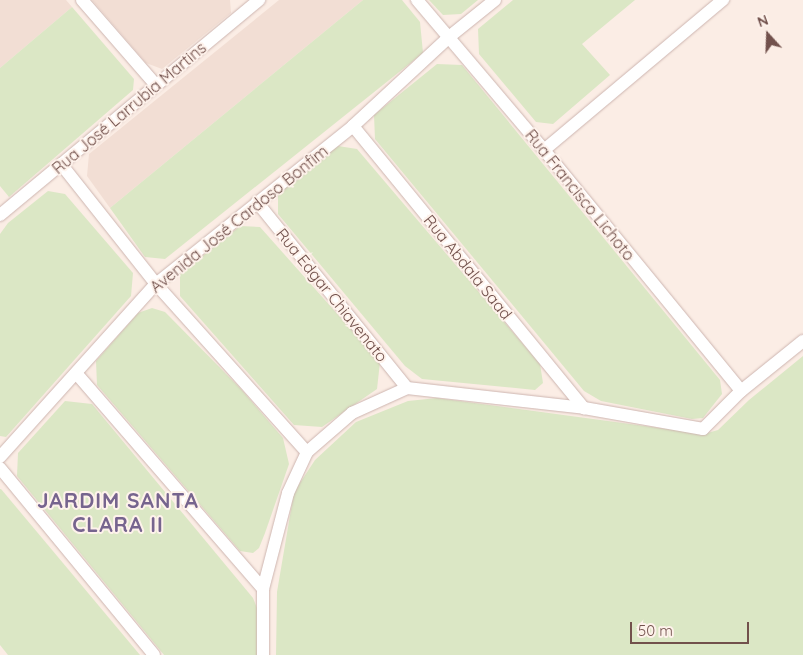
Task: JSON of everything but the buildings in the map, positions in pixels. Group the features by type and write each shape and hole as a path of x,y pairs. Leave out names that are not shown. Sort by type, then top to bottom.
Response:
{"street":[{"path":"82,0 156,86"},
{"name":"Rua Francisco Lichoto","path":"417,0 544,150 741,391"},
{"name":"Avenida José Cardoso Bonfim","path":"0,456 156,284 353,126 449,38 495,0"},
{"path":"544,150 723,0"},
{"name":"Rua José Larrubia Martins","path":"0,215 156,86 250,3"},
{"name":"Rua Abdala Saad","path":"353,126 584,408"},
{"path":"61,164 156,284 306,452"},
{"name":"Rua Edgar Chiavenato","path":"257,202 407,388"},
{"path":"263,655 263,589 288,493 306,452 352,413 407,388 584,408 703,429 741,391 803,341"},
{"path":"76,373 263,589"},
{"path":"0,468 154,655"}],"shaded area":[{"path":"0,0 66,0 72,7 0,68"},
{"path":"92,0 230,0 231,13 162,69 146,63"},
{"path":"279,0 363,0 110,208 87,176 89,154"}],"green space":[{"path":"363,0 402,0 420,22 423,53 165,259 145,257 110,208"},
{"path":"429,0 478,0 461,14 443,15"},
{"path":"513,0 635,0 582,44 610,75 553,124 536,122 479,54 478,29"},
{"path":"72,7 134,79 133,90 9,197 0,186 0,68"},
{"path":"437,64 462,65 720,380 722,394 703,418 692,419 601,401 584,391 375,139 374,115"},
{"path":"338,146 357,149 540,364 543,383 535,390 422,379 405,366 278,214 278,193"},
{"path":"48,191 65,194 133,273 131,296 6,437 0,436 0,234 8,223"},
{"path":"240,226 260,227 380,362 377,389 322,427 294,425 180,296 180,274"},
{"path":"152,308 165,312 241,389 283,438 289,464 259,548 253,553 240,551 97,385 96,361 138,313"},
{"path":"803,356 803,655 276,655 277,592 294,492 315,460 356,422 408,401 437,398 704,434 718,430 749,400"},
{"path":"65,401 92,404 253,598 257,608 258,655 164,655 17,476 18,453"},
{"path":"0,489 140,655 8,655 0,645"}],"district":[{"name":"JARDIM SANTA CLARA II","path":"118,512"}]}
